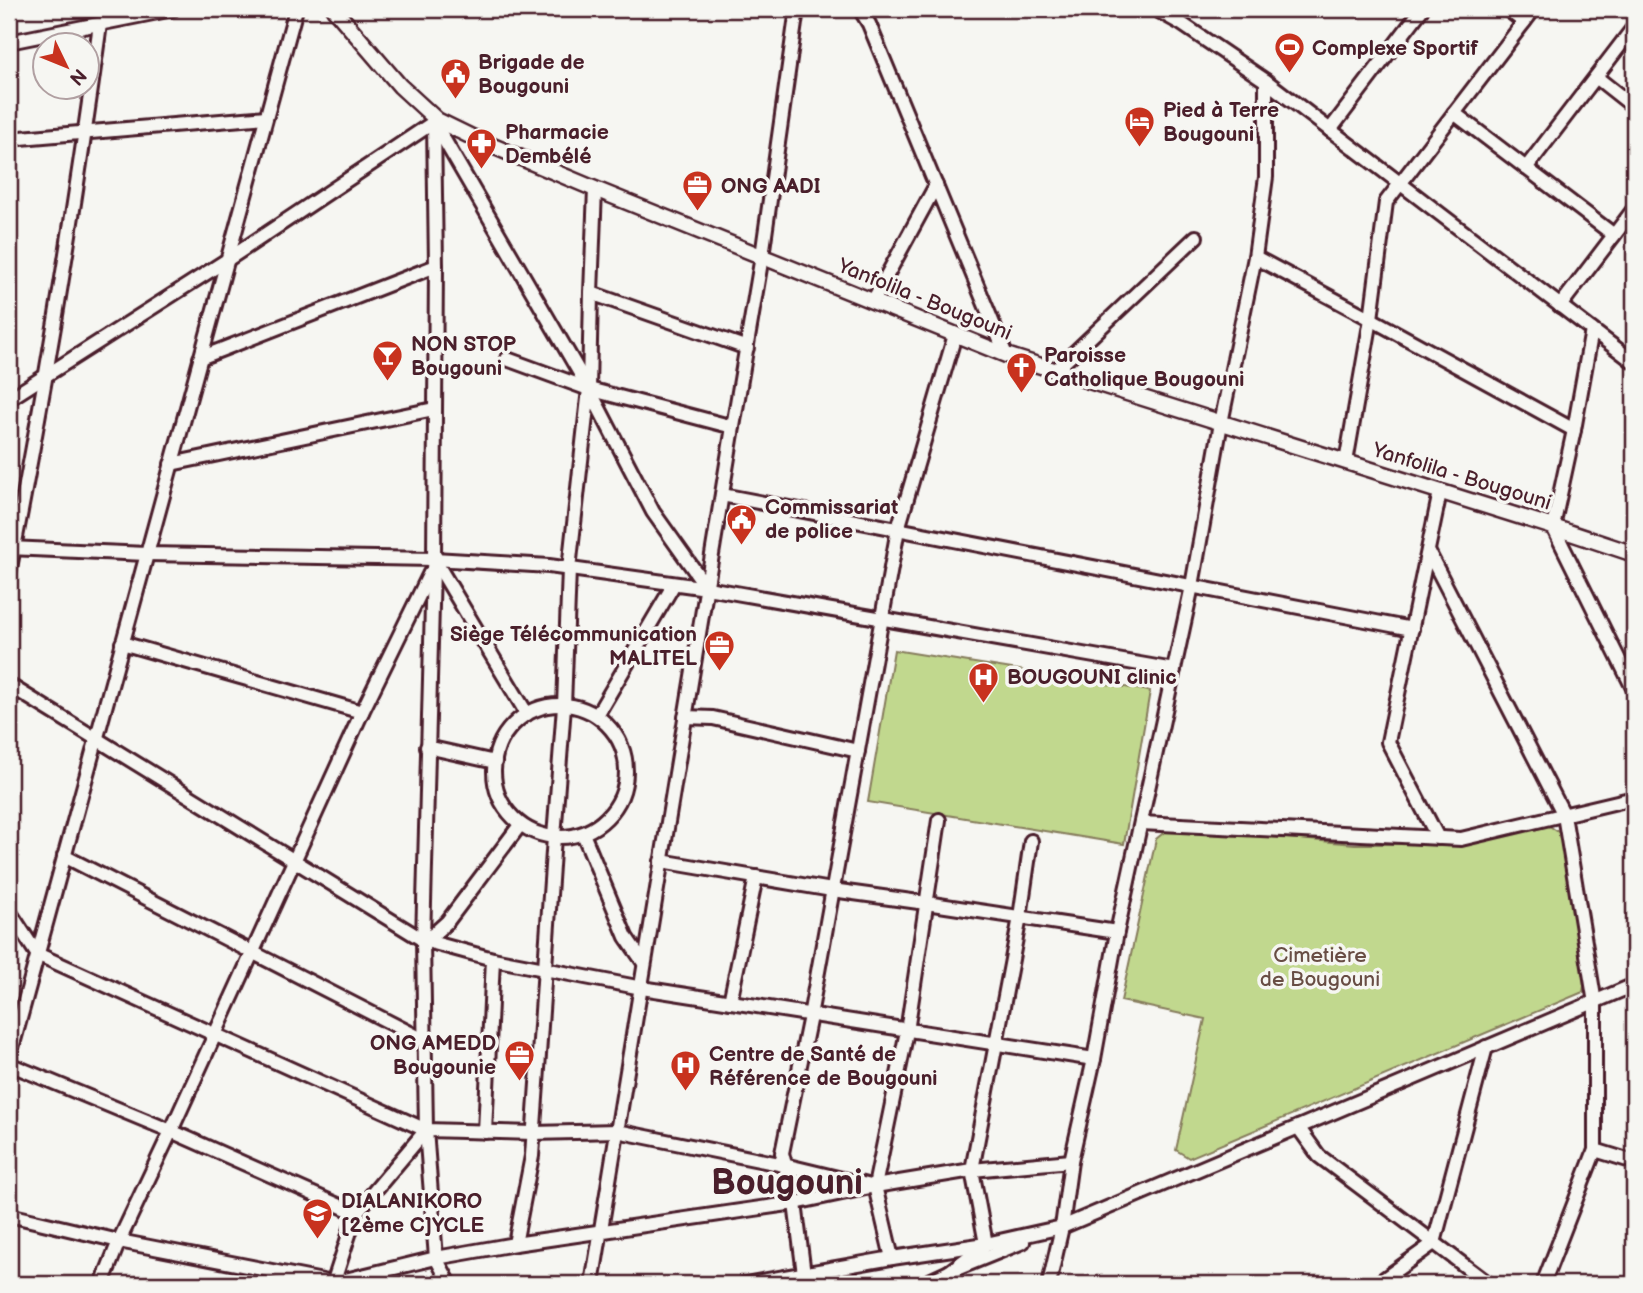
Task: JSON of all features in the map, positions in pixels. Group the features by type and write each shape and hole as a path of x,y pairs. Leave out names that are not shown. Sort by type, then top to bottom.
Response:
{"main road":[{"name":"Yanfolila - Bougouni","path":"334,9 400,86 436,122 595,189 1006,355 1634,554"}],"street":[{"path":"9,42 173,9"},
{"path":"296,9 9,1061 356,1213"},
{"path":"592,1284 762,256 797,9"},
{"path":"860,9 869,24 1006,355"},
{"path":"1155,9 1182,24 1266,81 1634,362"},
{"path":"1176,9 1182,24"},
{"path":"1330,130 1422,9"},
{"path":"1507,9 1524,22"},
{"path":"1346,462 1371,319 1387,202 1534,9"},
{"path":"9,573 11,549 46,375 100,24"},
{"path":"1527,168 1634,27"},
{"path":"1596,78 1634,107"},
{"path":"1049,1284 1117,932 1192,586 1221,422 1255,257 1266,177 1266,81"},
{"path":"1454,113 1614,235"},
{"path":"9,139 266,117"},
{"path":"9,399 436,122"},
{"path":"436,122 434,563 427,747 424,1040 426,1130 436,1258 450,1284"},
{"path":"436,122 589,389 653,512 707,588"},
{"path":"873,302 936,185"},
{"path":"515,1244 532,1156 564,706 569,569 589,389 595,189"},
{"path":"1560,306 1634,209"},
{"path":"1056,370 1196,237"},
{"path":"1255,257 1574,430"},
{"path":"200,358 436,266"},
{"path":"591,293 747,348"},
{"path":"1592,330 1553,527 1634,691"},
{"path":"804,1274 795,1203 782,1153 810,1016 898,529 955,335"},
{"path":"507,359 589,389 733,427"},
{"path":"171,464 434,409"},
{"path":"1438,838 1388,742 1440,492"},
{"path":"722,495 1412,629"},
{"path":"11,549 549,566 707,588 1174,670"},
{"path":"1428,551 1564,815 1595,1003 1595,1150 1543,1284"},
{"path":"102,1284 119,1241 362,712 434,563"},
{"path":"434,563 527,714"},
{"path":"597,715 674,584"},
{"path":"122,643 362,712"},
{"path":"9,685 425,941 493,959 642,988 1094,1059"},
{"path":"548,705 564,706 577,706 597,715 613,729 623,748 627,778 616,808 599,826 584,836 561,838 534,833 520,825 501,804 494,779 499,744 513,724 527,714 548,705"},
{"path":"685,717 713,718 858,751"},
{"path":"427,747 495,762"},
{"path":"1141,823 1461,839 1634,798"},
{"path":"892,1258 875,1186 907,1031 939,820"},
{"path":"425,941 447,922 520,825"},
{"path":"584,836 626,937 644,963"},
{"path":"986,1244 972,1170 1020,917 1031,841"},
{"path":"64,856 424,1040"},
{"path":"661,861 832,890 1117,932"},
{"path":"730,1002 755,877"},
{"path":"9,911 37,954 426,1130 533,1133 617,1131 875,1186"},
{"path":"485,1132 493,959"},
{"path":"923,1284 1634,985"},
{"path":"1377,1284 1434,1243 1486,1047"},
{"path":"1297,1127 1320,1156 1489,1284"},
{"path":"333,1283 356,1213 426,1130"},
{"path":"1595,1150 1634,1163"},
{"path":"9,1215 119,1241 333,1283 436,1258 515,1244 795,1203 972,1170 1071,1161"},
{"path":"746,1284 986,1244 1062,1227"},
{"path":"949,1272 986,1244"}],"green space":[{"path":"894,650 1150,691 1124,844 868,802"},
{"name":"Cimetière de Bougouni","path":"1548,825 1561,834 1586,976 1583,992 1189,1158 1176,1150 1205,1019 1121,1001 1156,839 1167,830 1355,844 1468,844"}],"place":[{"name":"Complexe Sportif","path":"1289,75"},
{"name":"Brigade de Bougouni","path":"455,101"},
{"name":"Pied à Terre Bougouni","path":"1140,149"},
{"name":"Pharmacie Dembélé","path":"482,171"},
{"name":"ONG AADI","path":"698,213"},
{"name":"NON STOP Bougouni","path":"388,383"},
{"name":"Paroisse Catholique Bougouni","path":"1021,394"},
{"name":"Commissariat de police","path":"742,546"},
{"name":"Siège Télécommunication MALITEL","path":"720,673"},
{"name":"BOUGOUNI clinic","path":"984,704"},
{"name":"ONG AMEDD Bougounie","path":"519,1082"},
{"name":"Centre de Santé de Référence de Bougouni","path":"686,1093"},
{"name":"DIALANIKORO [2ème C]YCLE","path":"318,1240"}],"district":[{"name":"Bougouni","path":"787,1182"}]}
